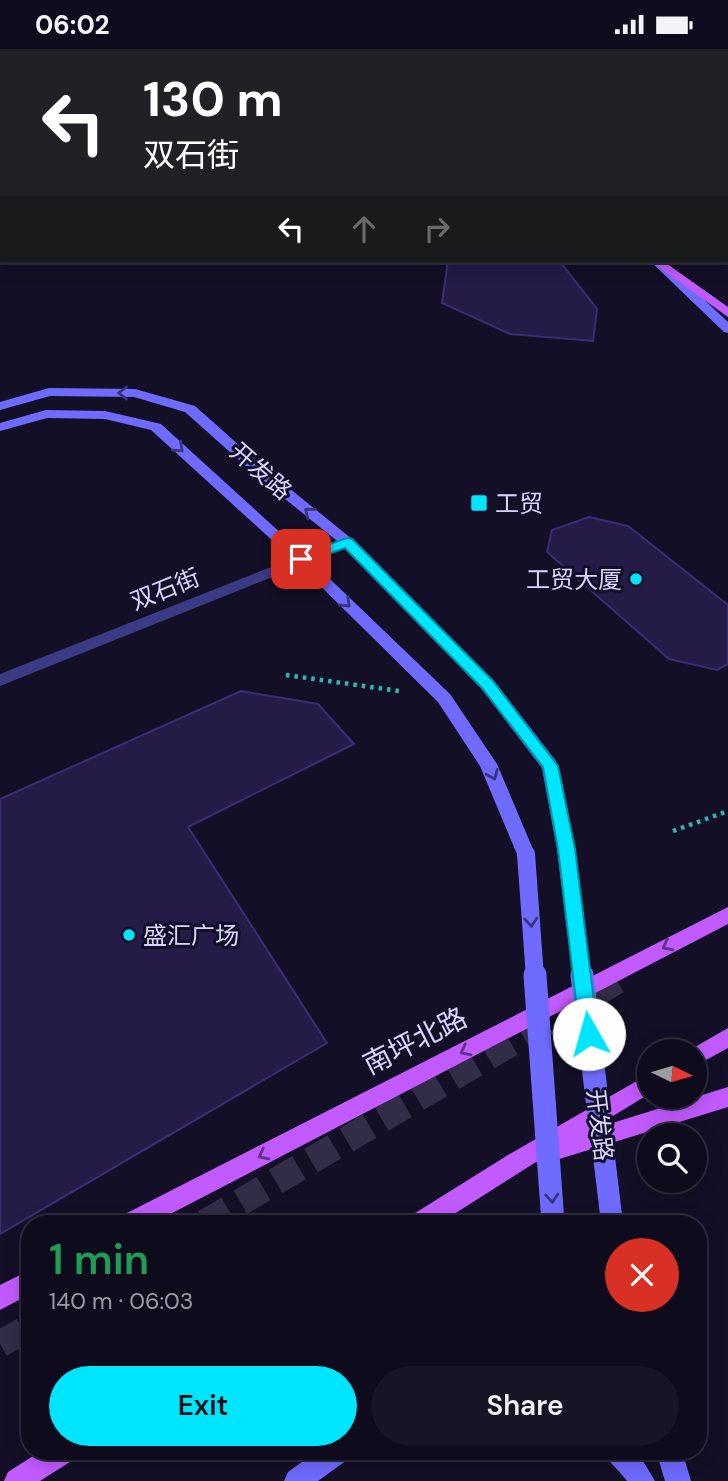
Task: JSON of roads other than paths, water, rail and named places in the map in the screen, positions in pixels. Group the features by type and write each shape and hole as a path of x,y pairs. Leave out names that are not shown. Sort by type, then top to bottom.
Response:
{"main road":[{"path":"659,263 728,313"},
{"name":"南坪北路","path":"147,1215 728,915"},
{"path":"707,1049 728,1037"},
{"path":"433,1215 637,1090"},
{"path":"516,1162 728,1097"},
{"path":"0,1298 21,1286"},
{"path":"17,1481 50,1460"}],"street":[{"path":"658,263 728,329"},
{"name":"开发路","path":"0,406 49,392 135,393 190,409 263,474 347,542 487,684 550,766 566,849 611,1215"},
{"name":"开发路","path":"0,427 46,414 105,415 156,427 301,559 444,698 488,764 526,854 552,1215"},
{"name":"双石街","path":"0,680 347,542"},
{"path":"297,1481 326,1460"},
{"path":"628,1460 642,1481"},
{"path":"672,1460 678,1481"}],"tunnel":[{"path":"219,1215 623,977"},
{"path":"0,1344 21,1332"}],"place":[{"name":"工贸","path":"479,503"},
{"name":"工贸大厦","path":"636,579"},
{"name":"盛汇广场","path":"129,935"}]}
